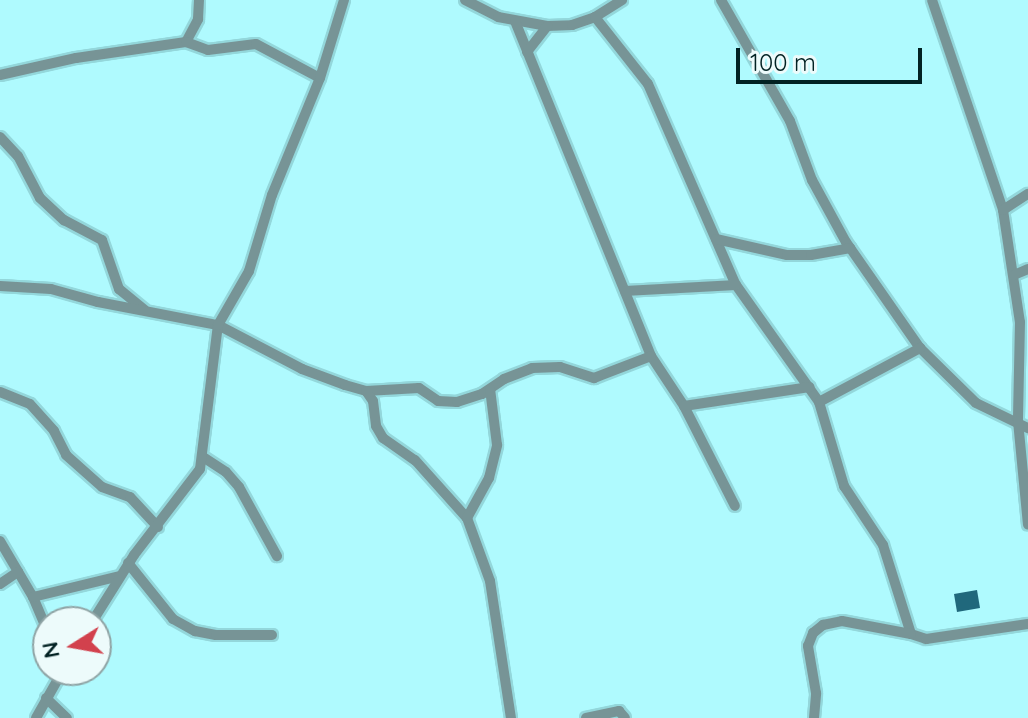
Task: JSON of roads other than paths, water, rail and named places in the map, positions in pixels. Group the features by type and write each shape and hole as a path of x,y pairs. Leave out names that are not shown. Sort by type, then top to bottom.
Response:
{"street":[{"path":"186,42 198,19 199,0"},
{"path":"102,606 128,563 200,469 218,325 249,271 272,195 320,78 344,0"},
{"path":"465,0 498,17 547,26 572,25 595,17 622,0"},
{"path":"721,0 790,121 812,180 850,248 920,348 976,403 1028,428"},
{"path":"932,0 1003,210 1020,336 1018,421 1028,525"},
{"path":"595,17 648,84 736,285 819,402 844,486 883,545 911,634"},
{"path":"515,21 651,356 684,406 735,506"},
{"path":"527,52 547,26"},
{"path":"0,75 76,58 186,42 208,50 256,44 320,78"},
{"path":"0,137 18,156 40,198 64,220 102,240 119,289 146,311"},
{"path":"1003,210 1028,194"},
{"path":"716,239 787,255 811,255 850,248"},
{"path":"1014,275 1028,269"},
{"path":"625,291 736,285"},
{"path":"0,286 51,289 218,325 302,369 366,391 419,388 438,401 457,402 532,368 560,367 594,378 651,356"},
{"path":"819,402 920,348"},
{"path":"684,406 810,387"},
{"path":"467,518 489,478 497,445 490,389"},
{"path":"366,391 373,401 376,426 383,438 415,460 467,518 490,581 511,718"},
{"path":"0,392 30,404 54,431 73,461 102,487 130,497 158,527"},
{"path":"203,457 226,472 239,487 277,556"},
{"path":"0,541 37,606"},
{"path":"128,563 173,619 195,631 216,635 272,635"},
{"path":"0,584 18,572"},
{"path":"33,597 121,576"},
{"path":"814,718 816,693 808,646 813,633 823,625 842,621 926,639 1028,624"},
{"path":"36,718 53,686"},
{"path":"46,698 67,718"},
{"path":"586,718 619,711 625,718"}]}
